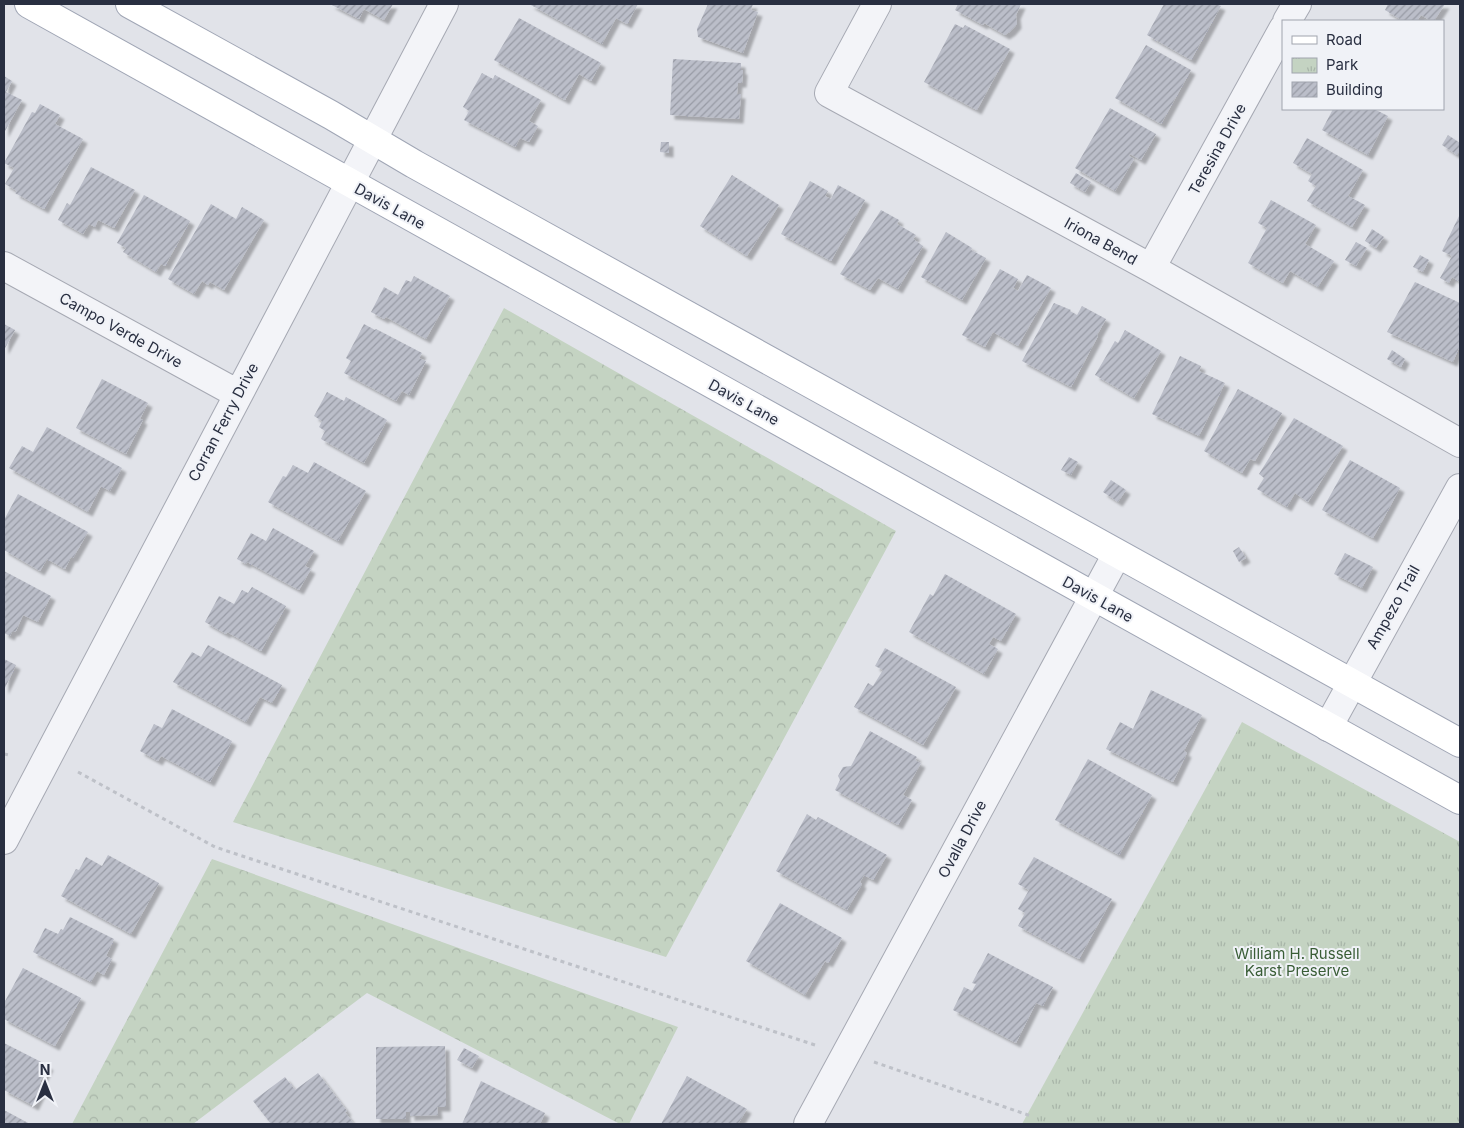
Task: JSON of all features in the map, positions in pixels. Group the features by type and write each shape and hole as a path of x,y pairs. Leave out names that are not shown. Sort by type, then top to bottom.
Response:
{"main road":[{"name":"Davis Lane","path":"29,4 1460,800"},
{"path":"130,4 373,139 423,169 1460,743"}],"street":[{"name":"Corran Ferry Drive","path":"4,840 444,4"},
{"name":"Iriona Bend","path":"877,4 829,93 1151,268 1460,443"},
{"path":"1288,20 1297,4"},
{"name":"Teresina Drive","path":"1151,268 1282,31"},
{"name":"Campo Verde Drive","path":"4,266 238,394"},
{"name":"Ampezo Trail","path":"1328,727 1460,488"},
{"name":"Ovalla Drive","path":"808,1124 1117,554"}],"path":[{"path":"4,754 9,755"},
{"path":"78,772 215,847 818,1046"},
{"path":"872,1061 1031,1116"}],"green space":[{"path":"504,308 896,531 666,957 233,822"},
{"name":"William H. Russell Karst Preserve","path":"1242,722 1460,842 1460,1124 1022,1124"},
{"path":"212,859 678,1027 629,1124 620,1124 367,993 193,1124 72,1124"}],"building":[{"path":"330,4 393,4 384,20 364,9 359,19"},
{"path":"529,4 638,4 627,24 616,18 602,44"},
{"path":"708,4 753,4 751,10 758,12 743,53 698,37 697,29"},
{"path":"958,4 1021,4 1016,15 1017,24 1005,35 955,10"},
{"path":"1164,4 1216,4 1221,6 1191,60 1147,35"},
{"path":"1388,4 1445,4 1435,20 1429,20 1421,15 1418,20 1401,20 1385,10"},
{"path":"519,18 601,63 591,81 579,74 565,100 494,60"},
{"path":"955,24 963,28 965,25 1010,49 977,110 924,82"},
{"path":"1146,45 1191,70 1161,124 1115,98"},
{"path":"673,59 741,63 741,70 743,70 742,83 738,83 737,94 741,94 739,119 670,115"},
{"path":"482,73 493,79 495,75 541,100 529,121 538,126 529,142 520,138 515,147 464,120 469,111 463,107"},
{"path":"4,76 12,81 6,92 22,100 4,133"},
{"path":"40,104 60,115 55,124 83,139 44,209 15,193 17,191 5,184 14,168 4,163 32,112 35,113"},
{"path":"1110,108 1156,134 1141,160 1130,154 1129,156 1134,159 1115,191 1075,168"},
{"path":"1332,110 1376,110 1388,116 1368,155 1322,130"},
{"path":"1448,135 1460,143 1460,150 1457,155 1442,145"},
{"path":"1307,138 1363,170 1348,196 1365,205 1352,227 1307,201 1316,186 1308,181 1312,174 1293,163"},
{"path":"661,142 669,142 669,153 660,152"},
{"path":"91,167 135,190 114,228 98,220 95,227 89,224 83,234 58,220 67,203 70,205"},
{"path":"1076,173 1091,182 1085,192 1070,183"},
{"path":"732,175 779,205 747,256 700,226"},
{"path":"810,181 828,191 825,196 831,199 838,185 865,200 831,261 781,234"},
{"path":"144,195 190,221 165,266 161,264 156,272 123,252 126,248 117,243"},
{"path":"1271,200 1316,225 1305,244 1334,261 1318,287 1290,271 1283,283 1248,263 1267,228 1258,223"},
{"path":"211,204 236,219 242,207 264,220 224,290 210,282 208,285 202,281 194,294 168,279"},
{"path":"881,210 899,220 897,224 916,235 913,239 923,246 898,289 878,278 870,290 840,274"},
{"path":"1460,214 1460,282 1452,277 1449,283 1440,278 1452,256 1442,251"},
{"path":"1372,229 1384,237 1376,248 1365,241"},
{"path":"946,232 986,258 962,300 921,277"},
{"path":"1356,242 1367,248 1356,266 1345,260"},
{"path":"1420,255 1429,260 1423,272 1413,267"},
{"path":"1000,269 1018,279 1013,288 1018,291 1027,275 1051,288 1018,346 993,332 985,347 962,335"},
{"path":"414,276 450,296 426,339 386,317 384,319 371,312 384,287 398,295 406,280 411,282"},
{"path":"1415,282 1460,303 1460,345 1453,362 1387,332"},
{"path":"1054,303 1071,310 1077,315 1082,306 1106,319 1071,387 1022,361"},
{"path":"4,324 15,330 4,350"},
{"path":"364,324 422,353 419,358 426,361 409,395 402,391 396,401 344,373 351,361 346,358"},
{"path":"1125,330 1161,351 1134,398 1095,375 1115,341 1118,343"},
{"path":"1392,350 1405,359 1401,367 1387,359"},
{"path":"1180,356 1201,366 1199,371 1225,383 1199,436 1152,414"},
{"path":"102,379 148,403 140,419 143,420 126,454 76,428"},
{"path":"1238,389 1282,413 1255,461 1250,459 1242,473 1204,451"},
{"path":"327,392 344,401 346,397 387,420 364,463 321,439 325,431 319,427 322,421 314,416"},
{"path":"1294,418 1343,446 1308,502 1295,493 1287,507 1257,489 1264,478 1259,474"},
{"path":"47,427 122,468 110,491 101,486 88,512 9,468 22,446 33,452"},
{"path":"1069,457 1078,462 1071,475 1061,470"},
{"path":"1350,460 1400,488 1373,538 1322,510"},
{"path":"314,462 366,491 338,541 268,502 283,476 286,477 293,465 308,473"},
{"path":"1111,480 1126,490 1118,502 1103,492"},
{"path":"18,494 88,532 65,569 47,559 40,571 4,550 4,520"},
{"path":"273,528 314,551 305,566 311,569 299,590 247,562 246,564 237,559 251,533 266,541"},
{"path":"1239,547 1246,558 1239,562 1233,551"},
{"path":"1345,553 1373,567 1362,588 1334,574"},
{"path":"4,571 51,596 38,622 23,615 16,631 12,632 10,636 4,633"},
{"path":"945,574 1016,614 1001,641 993,637 989,644 998,649 984,674 909,632 930,594 933,596"},
{"path":"252,587 286,606 261,651 205,622 219,596 234,604 242,590 248,593"},
{"path":"208,645 282,685 272,703 260,697 246,722 173,682 192,652 201,657"},
{"path":"885,648 956,687 923,745 854,707 868,683 873,686 883,670 875,666"},
{"path":"4,659 16,665 4,690"},
{"path":"1151,690 1202,715 1184,751 1187,753 1173,782 1106,749 1120,722 1133,729"},
{"path":"172,709 232,741 210,782 161,756 158,761 140,751 154,724 162,728"},
{"path":"870,731 917,757 915,760 921,763 903,795 912,800 898,825 835,790 840,780 838,776 843,767 851,766"},
{"path":"1088,759 1152,795 1119,855 1055,820"},
{"path":"807,814 816,820 818,817 887,855 873,880 864,875 860,882 862,884 847,910 776,871"},
{"path":"108,855 159,883 131,934 61,896 76,869 79,870 86,857 102,866"},
{"path":"1034,857 1112,899 1079,959 1018,926 1025,913 1018,909 1029,890 1018,884"},
{"path":"780,903 842,938 828,963 825,961 805,995 746,961"},
{"path":"70,917 114,939 106,956 112,959 104,975 97,971 91,982 33,952 45,928 58,934 61,929 63,930"},
{"path":"988,953 1053,987 1043,1006 1036,1003 1016,1043 953,1010 964,987 972,991 976,984 972,983"},
{"path":"23,968 81,998 55,1046 4,1019 4,1003"},
{"path":"4,1043 49,1066 40,1082 45,1084 34,1106 4,1090"},
{"path":"445,1046 446,1107 437,1107 438,1115 410,1116 410,1112 406,1112 406,1119 376,1119 376,1047"},
{"path":"464,1048 479,1056 472,1068 457,1060"},
{"path":"318,1073 347,1111 345,1112 354,1124 271,1124 253,1101 285,1077 295,1090"},
{"path":"687,1076 747,1109 738,1124 661,1124"},
{"path":"481,1081 545,1113 540,1124 462,1124"},
{"path":"4,1110 30,1124 4,1124"}]}
